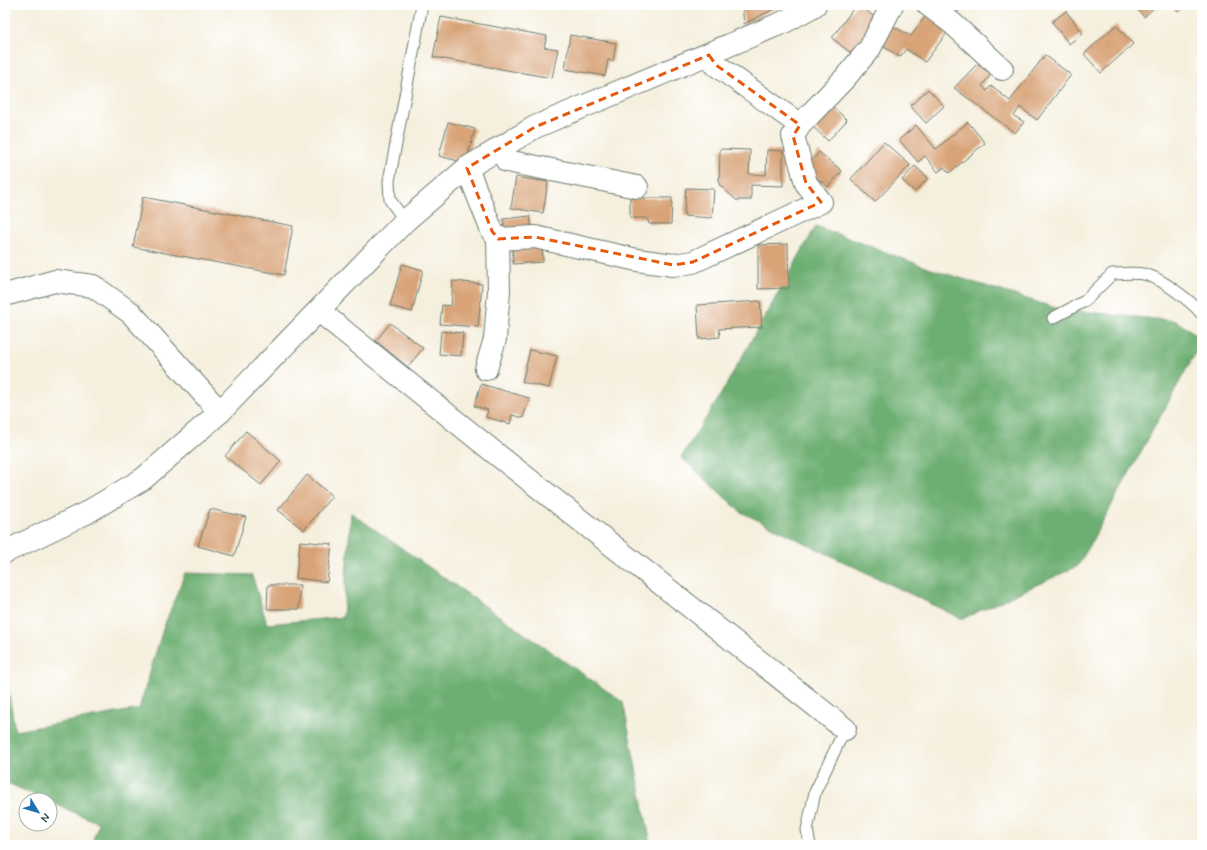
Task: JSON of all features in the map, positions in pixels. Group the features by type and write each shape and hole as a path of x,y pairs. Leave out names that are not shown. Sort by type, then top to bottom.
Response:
{"street":[{"path":"5,552 86,513 142,479 220,412 405,221 467,168 535,127 630,85 709,55 784,22 815,5"},
{"path":"498,239 535,237 637,260 673,265 693,262 821,202 806,183 793,136 800,125 845,78 870,48 892,5"},
{"path":"928,5 952,23 1002,69"},
{"path":"709,55 716,65 800,125"},
{"path":"499,148 507,161 637,187"},
{"path":"467,168 492,231 498,239 499,291 495,339 486,369"},
{"path":"5,295 55,281 93,286 131,313 220,412"},
{"path":"319,311 501,458 845,729"}],"lane":[{"path":"405,221 390,200 389,181 422,5"},
{"path":"1053,318 1085,301 1112,274 1144,274 1171,287 1196,307 1202,314"},
{"path":"810,845 807,830 815,792 845,729"}],"highlighted area":[{"path":"709,55 716,65 800,125 793,136 806,183 821,202 693,262 673,265 535,237 498,239 492,231 467,168 535,127"}],"green space":[{"path":"816,226 928,268 1059,309 1176,321 1202,338 1202,341 1078,566 962,619 741,512 681,457 717,401"},
{"path":"351,513 623,702 651,845 91,845 99,823 58,805 58,792 28,792 5,782 5,669 15,731 139,709 163,629 185,573 252,575 267,624 343,617"}],"building":[{"path":"742,5 782,5 744,24"},
{"path":"856,5 859,5 881,22 856,57 832,38"},
{"path":"947,5 964,5 957,13"},
{"path":"1133,5 1157,5 1144,17"},
{"path":"1171,5 1185,5 1178,12"},
{"path":"1066,11 1083,33 1069,44 1052,22"},
{"path":"927,14 949,30 925,62 906,49 900,57 880,44 891,25 911,36"},
{"path":"441,17 547,36 544,47 558,49 552,78 433,57"},
{"path":"1116,25 1133,44 1101,73 1084,54"},
{"path":"570,35 616,43 613,61 608,60 605,76 565,69"},
{"path":"1045,55 1071,75 1037,120 1020,107 1014,116 1024,122 1015,133 954,88 977,64 991,74 982,86 987,91 991,86 1010,101"},
{"path":"928,89 944,106 926,123 910,106"},
{"path":"830,104 847,120 828,141 810,124"},
{"path":"448,122 475,129 466,163 439,156"},
{"path":"968,122 985,143 949,173 944,167 938,172 925,156 918,162 899,140 916,125 936,149"},
{"path":"884,142 910,165 875,202 851,179"},
{"path":"720,149 750,150 749,174 766,175 767,150 783,151 783,186 751,185 751,200 736,200 719,184"},
{"path":"819,152 842,171 828,187 805,168"},
{"path":"915,166 928,178 915,192 902,180"},
{"path":"516,177 548,182 543,213 511,208"},
{"path":"686,188 714,189 712,218 684,216"},
{"path":"143,197 293,226 284,275 133,247"},
{"path":"630,198 672,198 671,224 649,224 647,218 630,218"},
{"path":"530,216 532,229 505,232 503,219"},
{"path":"542,244 543,262 513,264 512,247"},
{"path":"788,244 789,288 758,289 758,245"},
{"path":"402,264 423,270 412,312 390,306"},
{"path":"453,281 482,284 478,327 440,324 442,305 451,306"},
{"path":"760,301 762,327 719,329 720,337 699,339 697,305"},
{"path":"390,323 423,348 408,367 376,341"},
{"path":"441,331 463,333 461,356 439,354"},
{"path":"530,350 557,356 549,388 522,382"},
{"path":"481,384 529,398 523,418 512,415 510,424 486,417 488,410 474,406"},
{"path":"246,431 281,461 261,485 225,456"},
{"path":"307,475 332,496 304,530 278,510"},
{"path":"210,509 246,517 234,556 198,546"},
{"path":"300,541 332,544 327,582 296,578"},
{"path":"268,585 300,585 299,609 267,609"}]}
